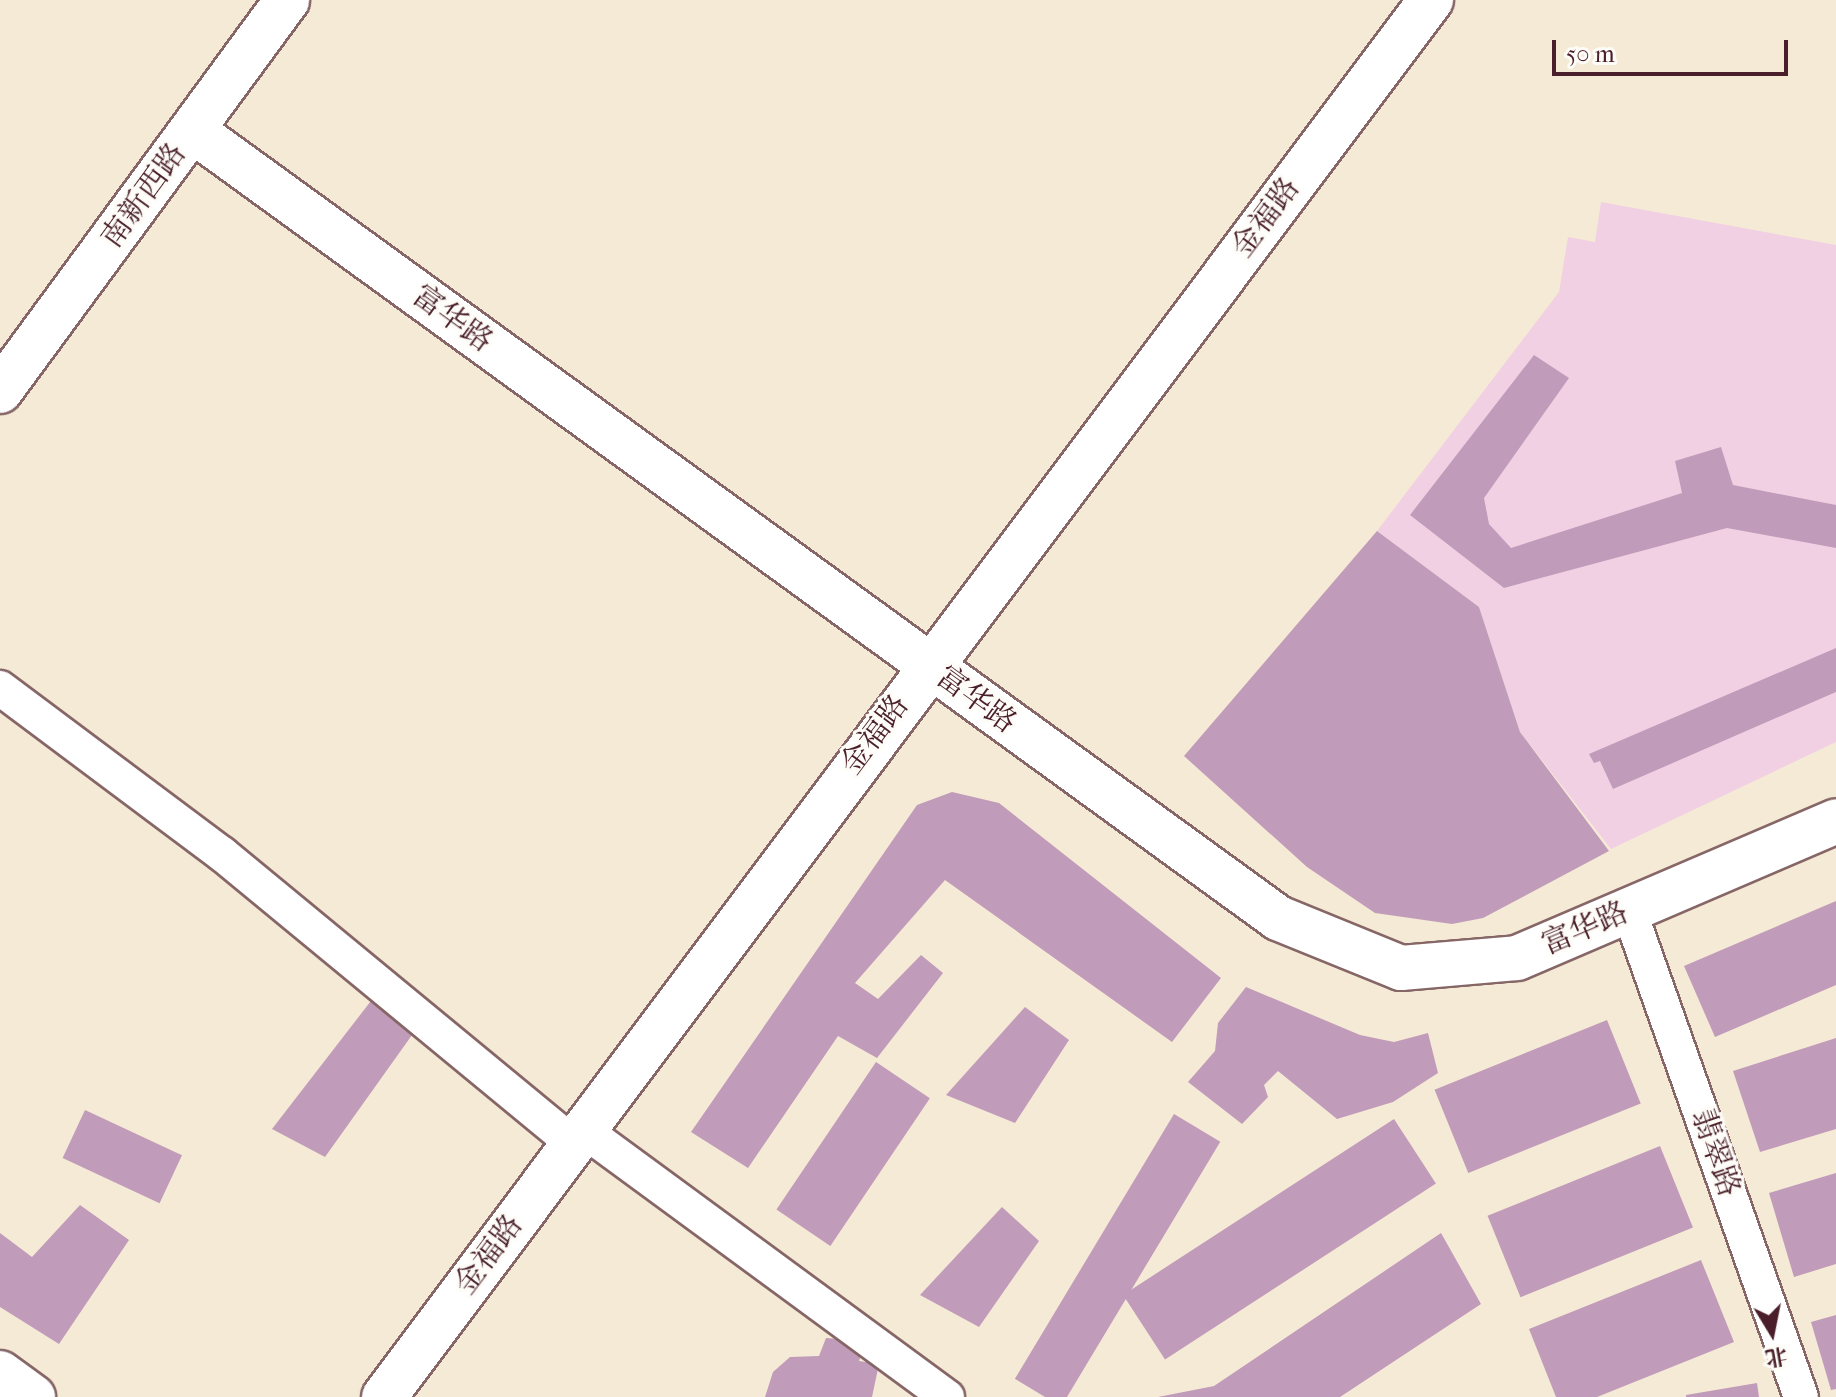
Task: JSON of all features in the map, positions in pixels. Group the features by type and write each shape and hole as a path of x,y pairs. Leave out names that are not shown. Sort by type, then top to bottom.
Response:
{"street":[{"name":"南新西路","path":"0,391 287,0"},
{"name":"金福路","path":"384,1397 927,665 1431,0"},
{"name":"富华路","path":"192,130 1278,918 1401,968 1517,958 1836,821"},
{"path":"0,688 222,854 577,1136 947,1397"},
{"name":"翡翠路","path":"1629,910 1801,1397"},
{"path":"0,1373 33,1397"}],"shaded area":[{"path":"1601,202 1836,245 1836,742 1611,849 1520,732 1479,607 1377,531 1559,292 1568,237 1595,242"}],"building":[{"path":"1534,355 1569,378 1484,498 1489,524 1511,548 1682,493 1675,461 1721,447 1733,485 1836,505 1836,548 1727,528 1504,588 1410,515"},
{"path":"1377,531 1479,607 1520,732 1609,851 1483,918 1452,924 1375,913 1307,867 1184,756"},
{"path":"1836,648 1836,692 1613,789 1600,761 1594,763 1589,754"},
{"path":"952,792 999,803 1221,978 1172,1042 945,880 855,983 878,999 921,955 943,973 877,1058 838,1036 748,1168 691,1132 917,805"},
{"path":"1836,901 1836,985 1715,1037 1684,966"},
{"path":"1246,987 1360,1035 1394,1042 1428,1033 1438,1073 1393,1102 1337,1119 1278,1071 1264,1085 1268,1097 1242,1124 1188,1082 1215,1051 1218,1023"},
{"path":"374,997 417,1028 325,1157 272,1129"},
{"path":"1025,1007 1069,1040 1015,1123 946,1095"},
{"path":"1607,1020 1641,1103 1468,1173 1435,1090"},
{"path":"1836,1038 1836,1129 1760,1152 1733,1071"},
{"path":"876,1062 930,1098 830,1246 776,1210"},
{"path":"85,1110 182,1155 160,1203 63,1158"},
{"path":"1174,1114 1220,1142 1067,1397 1045,1397 1015,1379"},
{"path":"1394,1119 1436,1184 1165,1359 1123,1295"},
{"path":"1660,1146 1693,1228 1521,1297 1488,1216"},
{"path":"1836,1173 1836,1264 1794,1277 1769,1193"},
{"path":"80,1205 129,1240 59,1344 0,1307 0,1233 32,1257"},
{"path":"1002,1207 1039,1241 979,1327 920,1295"},
{"path":"1441,1233 1481,1304 1340,1397 1158,1397 1214,1386"},
{"path":"1701,1260 1734,1342 1597,1397 1556,1397 1529,1329"},
{"path":"1836,1315 1836,1389 1831,1390 1811,1322"},
{"path":"826,1338 866,1341 859,1361 879,1364 872,1397 765,1397 773,1372 790,1357 819,1356"},
{"path":"1757,1383 1759,1397 1686,1397 1686,1395"}]}
